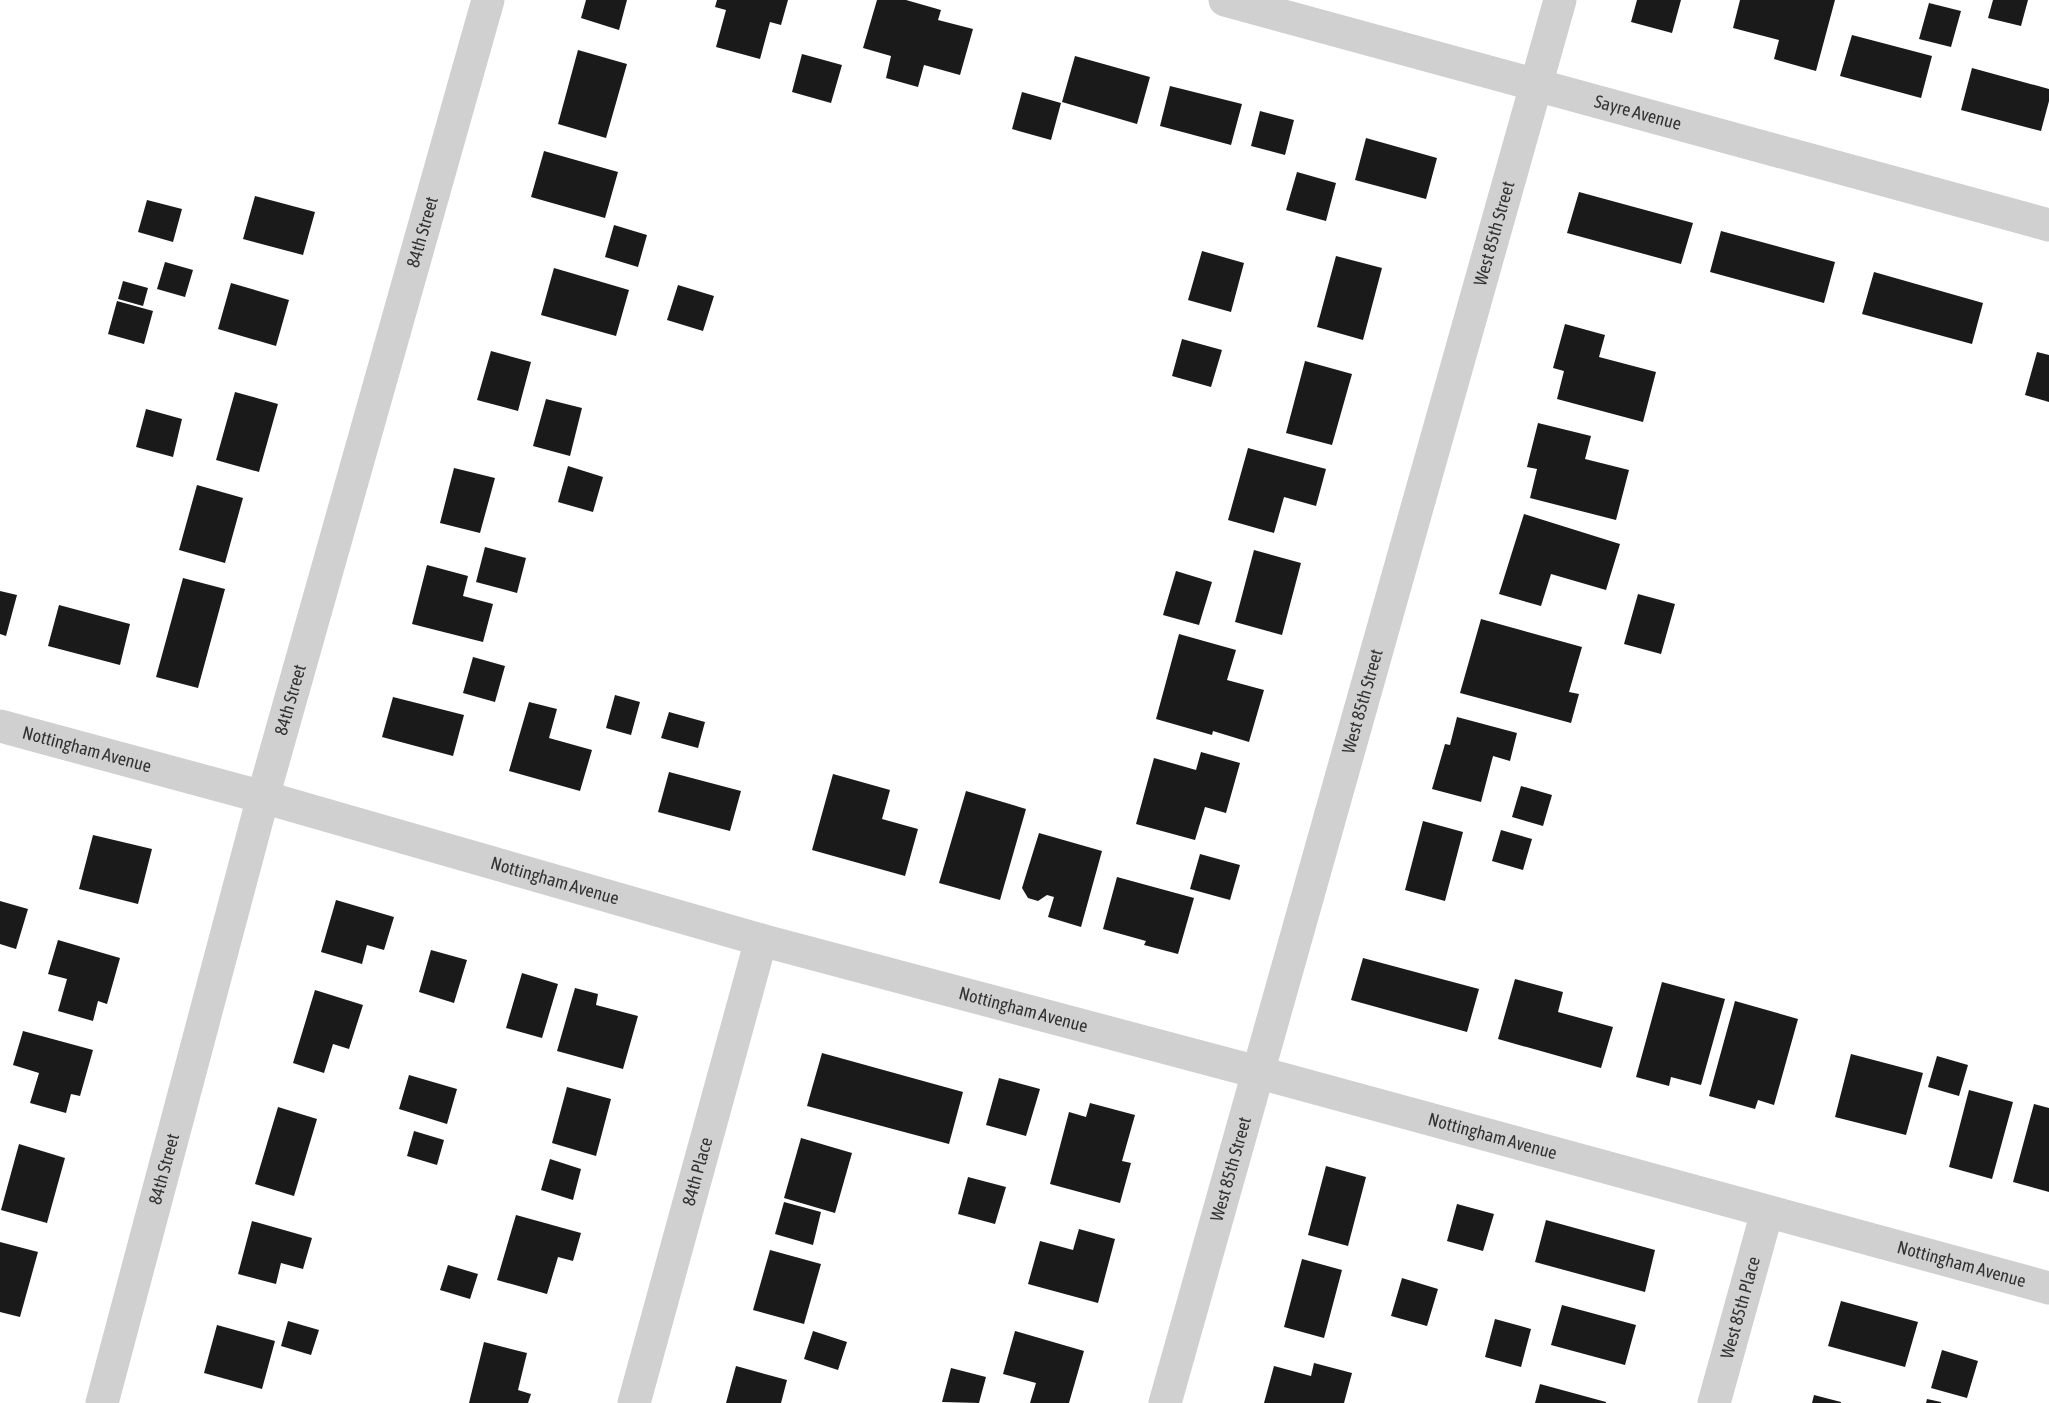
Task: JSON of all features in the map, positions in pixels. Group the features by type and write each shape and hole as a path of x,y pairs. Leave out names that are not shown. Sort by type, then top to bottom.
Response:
{"street":[{"name":"84th Street","path":"102,1403 263,797 488,0"},
{"name":"Sayre Avenue","path":"1225,0 2049,225"},
{"name":"West 85th Street","path":"1165,1403 1560,0"},
{"name":"Nottingham Avenue","path":"0,726 263,797 762,940 2049,1288"},
{"name":"84th Place","path":"634,1403 762,940"},
{"name":"West 85th Place","path":"1714,1403 1767,1212"}],"building":[{"path":"586,0 627,0 619,30 581,18"},
{"path":"717,0 788,0 781,25 770,22 760,59 716,47 726,10 715,7"},
{"path":"877,0 906,0 941,10 938,20 973,29 960,75 924,65 918,87 886,78 891,56 863,48"},
{"path":"1637,0 1681,0 1672,33 1631,22"},
{"path":"1740,0 1835,0 1816,71 1774,59 1779,40 1733,28"},
{"path":"1993,0 2028,0 2021,26 1988,18"},
{"path":"1929,3 1961,11 1951,47 1919,39"},
{"path":"1852,35 1932,56 1921,98 1840,76"},
{"path":"578,50 627,64 606,138 558,124"},
{"path":"802,54 842,65 831,103 792,92"},
{"path":"1075,56 1150,77 1137,124 1062,102"},
{"path":"1972,68 2049,89 2049,101 2041,131 1961,110"},
{"path":"1170,86 1242,104 1231,145 1160,126"},
{"path":"1022,92 1061,103 1051,140 1012,129"},
{"path":"1260,111 1294,120 1285,155 1251,146"},
{"path":"1366,138 1437,158 1426,199 1355,180"},
{"path":"544,151 618,172 605,218 531,197"},
{"path":"1297,172 1336,183 1326,221 1286,210"},
{"path":"1579,192 1693,223 1681,264 1567,233"},
{"path":"255,196 315,212 303,255 243,239"},
{"path":"147,200 182,209 173,242 138,232"},
{"path":"614,225 647,235 638,267 605,257"},
{"path":"1721,231 1835,262 1824,303 1710,272"},
{"path":"1202,251 1244,263 1231,312 1188,300"},
{"path":"1336,256 1382,268 1363,340 1317,327"},
{"path":"165,262 193,270 185,297 157,289"},
{"path":"554,268 629,290 616,336 541,315"},
{"path":"1874,272 1983,303 1972,344 1862,314"},
{"path":"123,281 148,288 143,306 118,299"},
{"path":"231,283 289,300 276,346 218,329"},
{"path":"678,285 714,296 703,331 667,320"},
{"path":"117,301 153,311 144,344 108,334"},
{"path":"1565,324 1605,335 1599,357 1656,372 1643,422 1557,399 1564,371 1553,368"},
{"path":"1182,339 1222,350 1211,387 1172,376"},
{"path":"491,351 531,362 518,411 477,400"},
{"path":"2037,352 2049,355 2049,402 2025,395"},
{"path":"1305,361 1352,374 1332,445 1286,433"},
{"path":"235,392 278,404 259,472 216,460"},
{"path":"546,399 582,408 570,456 533,446"},
{"path":"146,409 182,419 173,457 136,447"},
{"path":"1538,423 1591,436 1585,459 1629,470 1616,520 1530,498 1537,469 1527,467"},
{"path":"1248,448 1326,469 1316,506 1284,497 1274,533 1228,520"},
{"path":"568,466 603,477 593,512 558,502"},
{"path":"454,468 495,478 480,533 440,523"},
{"path":"197,485 243,498 225,563 179,550"},
{"path":"1524,514 1620,544 1606,590 1551,574 1541,606 1499,594"},
{"path":"485,547 526,558 517,593 476,582"},
{"path":"1254,550 1301,563 1282,635 1235,622"},
{"path":"427,565 468,576 463,596 493,604 483,642 412,624"},
{"path":"1176,571 1212,582 1199,625 1163,615"},
{"path":"183,578 225,589 198,688 156,677"},
{"path":"0,591 17,595 6,636 0,634"},
{"path":"1638,594 1675,604 1661,654 1624,644"},
{"path":"59,605 130,624 120,665 48,646"},
{"path":"1481,619 1582,647 1569,692 1579,694 1571,723 1460,693"},
{"path":"1179,634 1236,650 1227,680 1264,690 1249,742 1213,731 1212,735 1156,719"},
{"path":"473,657 505,666 495,702 463,693"},
{"path":"615,695 640,702 631,735 606,728"},
{"path":"393,697 464,715 453,756 382,737"},
{"path":"529,702 557,709 549,738 592,750 580,791 509,771"},
{"path":"669,712 705,722 698,748 661,738"},
{"path":"1457,717 1517,733 1510,761 1493,756 1481,802 1432,789 1445,744 1450,745"},
{"path":"1201,752 1240,763 1226,813 1205,807 1195,840 1136,824 1154,758 1196,770"},
{"path":"669,772 741,791 730,831 658,812"},
{"path":"833,774 890,790 882,819 918,829 905,876 812,850"},
{"path":"1521,786 1552,795 1543,826 1512,817"},
{"path":"966,791 1026,809 1000,900 939,883"},
{"path":"1423,821 1463,832 1445,901 1405,890"},
{"path":"1501,830 1532,839 1523,870 1492,861"},
{"path":"1039,833 1102,851 1081,927 1048,917 1054,897 1047,895 1038,901 1028,898 1022,888"},
{"path":"93,835 152,849 138,904 79,889"},
{"path":"1200,854 1240,865 1230,900 1190,889"},
{"path":"1117,877 1194,898 1178,954 1144,945 1146,941 1103,929"},
{"path":"336,900 394,917 384,950 367,945 362,964 321,952"},
{"path":"0,901 28,909 16,949 0,944"},
{"path":"58,940 120,958 107,1004 98,1001 93,1021 58,1011 67,979 48,974"},
{"path":"431,950 467,960 454,1003 419,992"},
{"path":"1363,958 1479,989 1467,1032 1351,1000"},
{"path":"522,973 558,984 542,1038 506,1028"},
{"path":"1515,979 1563,992 1558,1012 1613,1027 1601,1068 1498,1039"},
{"path":"1662,982 1725,999 1701,1085 1671,1077 1669,1086 1636,1077"},
{"path":"575,988 598,994 596,1005 638,1016 623,1069 557,1051"},
{"path":"315,990 363,1005 349,1049 333,1044 324,1073 293,1063"},
{"path":"1735,1001 1798,1019 1774,1105 1758,1100 1755,1109 1709,1096"},
{"path":"23,1031 93,1050 80,1096 71,1094 66,1113 30,1103 39,1073 13,1065"},
{"path":"822,1053 963,1092 949,1144 807,1106"},
{"path":"1851,1054 1923,1073 1906,1135 1835,1117"},
{"path":"1937,1056 1968,1065 1959,1096 1928,1087"},
{"path":"409,1075 457,1089 447,1124 399,1109"},
{"path":"999,1078 1040,1089 1026,1136 986,1125"},
{"path":"567,1087 611,1099 596,1156 552,1143"},
{"path":"1969,1090 2013,1102 1992,1179 1949,1167"},
{"path":"1090,1103 1135,1115 1122,1161 1131,1163 1120,1203 1050,1184 1069,1112 1086,1117"},
{"path":"2034,1104 2049,1108 2049,1192 2013,1182"},
{"path":"278,1107 317,1119 294,1196 255,1184"},
{"path":"414,1131 444,1140 437,1165 407,1156"},
{"path":"801,1138 852,1153 835,1213 784,1198"},
{"path":"19,1144 65,1158 47,1223 1,1210"},
{"path":"550,1159 581,1169 573,1200 541,1190"},
{"path":"1326,1166 1366,1177 1348,1246 1308,1235"},
{"path":"968,1177 1006,1187 995,1224 958,1214"},
{"path":"784,1202 821,1212 813,1245 775,1234"},
{"path":"1457,1204 1494,1214 1483,1251 1447,1241"},
{"path":"516,1215 581,1233 573,1261 558,1257 547,1294 497,1280"},
{"path":"1546,1220 1655,1250 1645,1292 1535,1262"},
{"path":"252,1221 312,1238 303,1269 281,1263 276,1284 238,1274"},
{"path":"1079,1229 1115,1239 1098,1303 1028,1284 1040,1241 1073,1250"},
{"path":"0,1242 38,1252 20,1317 0,1312"},
{"path":"770,1250 821,1264 804,1324 753,1310"},
{"path":"1302,1259 1342,1270 1324,1338 1284,1327"},
{"path":"448,1265 478,1274 470,1299 440,1290"},
{"path":"1402,1278 1438,1289 1427,1326 1391,1316"},
{"path":"1841,1301 1918,1322 1905,1367 1828,1346"},
{"path":"1562,1305 1636,1325 1625,1365 1551,1345"},
{"path":"1495,1319 1531,1329 1521,1367 1485,1357"},
{"path":"288,1321 319,1330 311,1355 281,1346"},
{"path":"217,1325 275,1341 262,1389 204,1373"},
{"path":"813,1331 847,1342 838,1370 804,1359"},
{"path":"1015,1331 1084,1351 1069,1403 1030,1403 1036,1383 1003,1374"},
{"path":"484,1342 527,1353 518,1390 531,1394 528,1403 469,1403"},
{"path":"1942,1350 1978,1361 1967,1398 1931,1388"},
{"path":"1314,1363 1352,1373 1344,1403 1264,1403 1274,1366 1311,1376"},
{"path":"736,1366 787,1380 781,1403 726,1403"},
{"path":"951,1368 986,1377 979,1403 942,1402"},
{"path":"1540,1384 1606,1402 1606,1403 1535,1403"},
{"path":"1814,1395 1841,1402 1841,1403 1812,1403"},
{"path":"1927,1399 1941,1402 1941,1403 1926,1403"}]}
